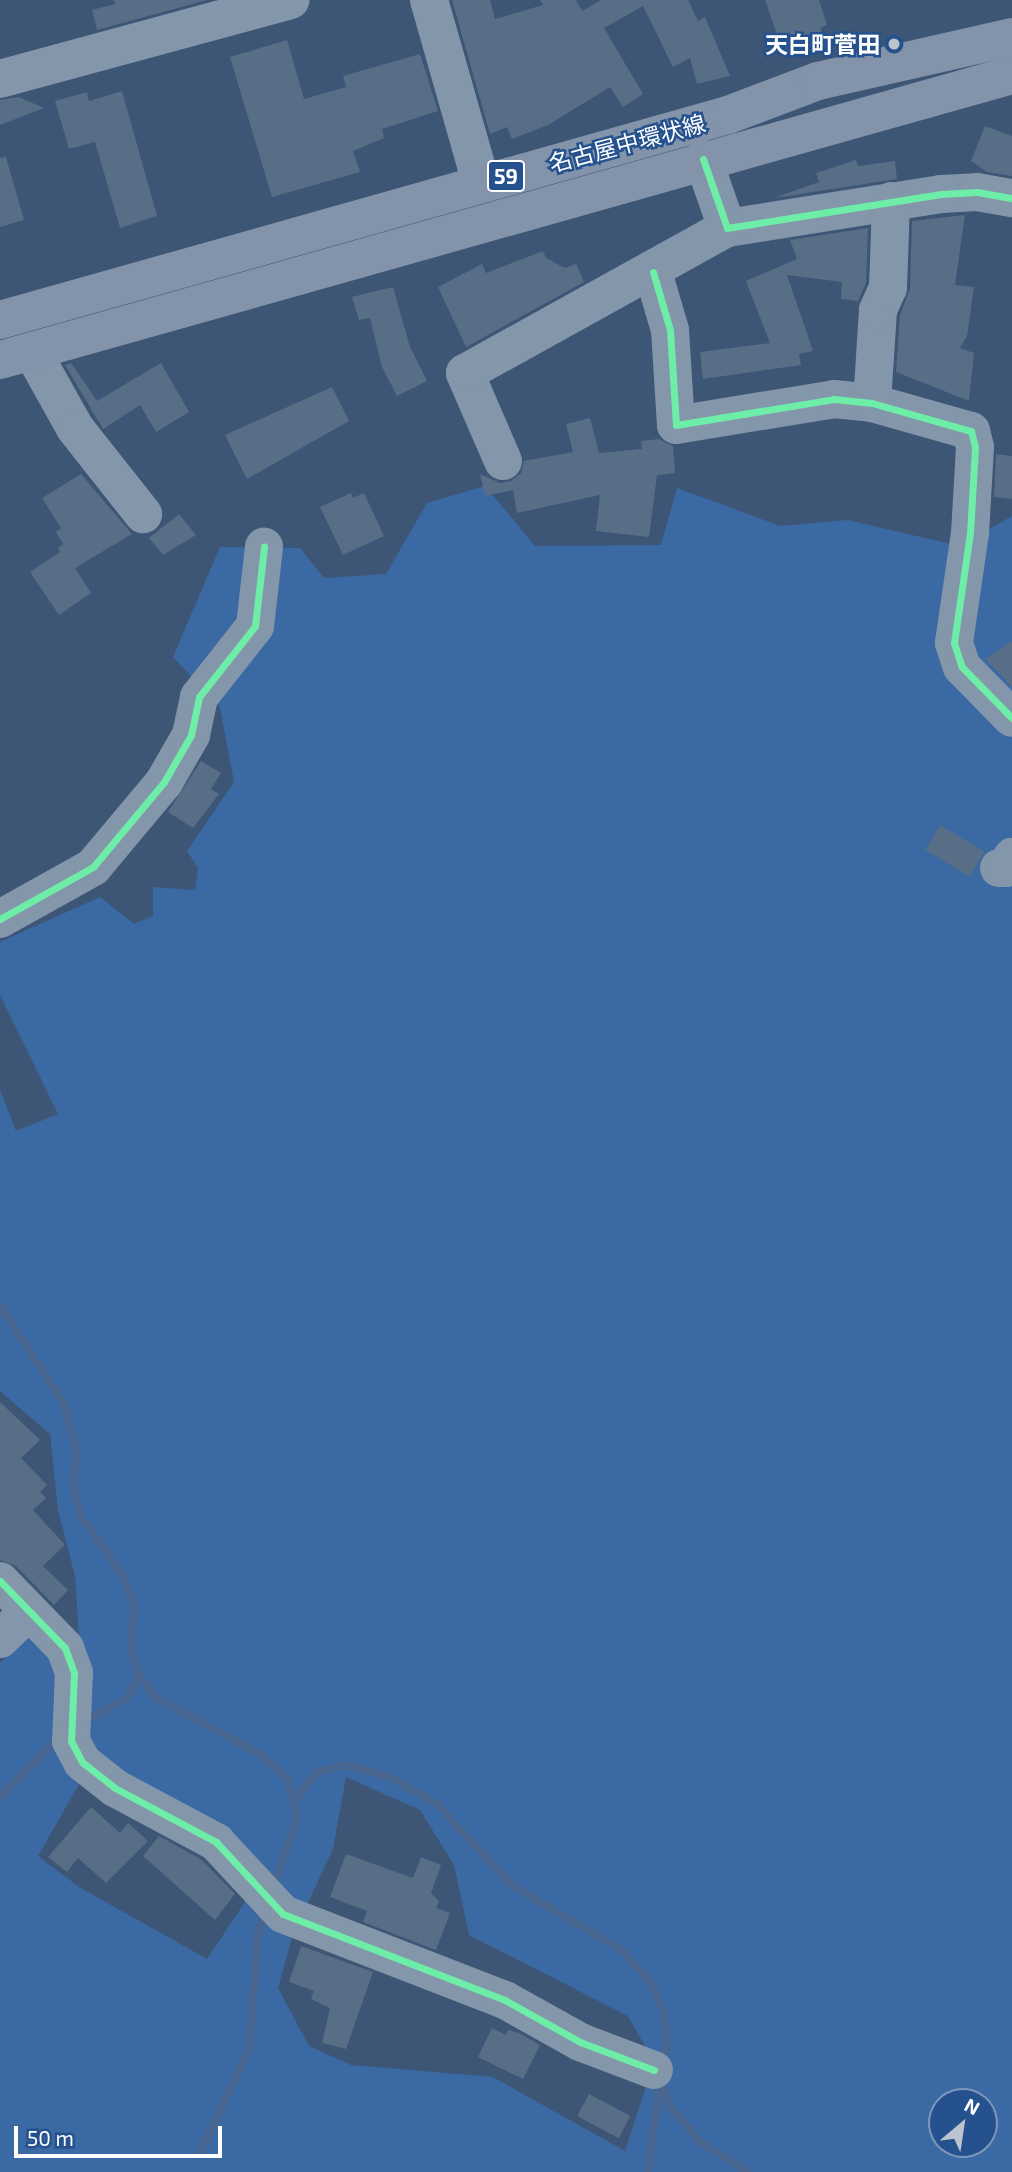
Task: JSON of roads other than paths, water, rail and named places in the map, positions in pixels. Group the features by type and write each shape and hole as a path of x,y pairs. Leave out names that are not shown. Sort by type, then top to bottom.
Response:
{"main road":[{"name":"名古屋中環状線","path":"0,320 727,115 818,81 1012,37"},
{"name":"名古屋中環状線","path":"16,356 703,159 1012,75"}],"street":[{"path":"0,79 290,0"},
{"path":"429,0 481,183"},
{"path":"703,159 727,228"},
{"path":"503,461 465,373 653,272 727,228 891,201 977,192 1012,198"},
{"path":"872,402 878,310 888,288 891,201"},
{"path":"653,272 670,330 677,425 834,399 872,402 971,431 975,447 970,533 954,643 962,667 1012,718"},
{"path":"16,356 143,514"},
{"path":"0,919 93,867 164,782 191,735 199,697 255,626 264,547"},
{"path":"0,1581 65,1648 74,1673 71,1741 82,1762 115,1788 216,1842 283,1914 505,2000 580,2042 654,2070"},
{"path":"0,1639 29,1611"}],"waterway":[{"path":"0,1306 64,1404 77,1451 73,1484 80,1515 123,1576 134,1605 131,1649 139,1676 155,1697 263,1756 288,1779 297,1818 273,1889"},
{"path":"82,1723 127,1698 139,1676"},
{"path":"0,1797 59,1737"},
{"path":"294,1802 317,1772 347,1765 390,1777 437,1804 513,1886 623,1951 650,1981 663,2009 667,2046 663,2065"},
{"path":"201,2151 249,2050 258,1934 266,1911"},
{"path":"648,2172 660,2078"},
{"path":"662,2081 670,2107 703,2144 748,2172"}],"place":[{"name":"天白町菅田","path":"894,44"}]}
